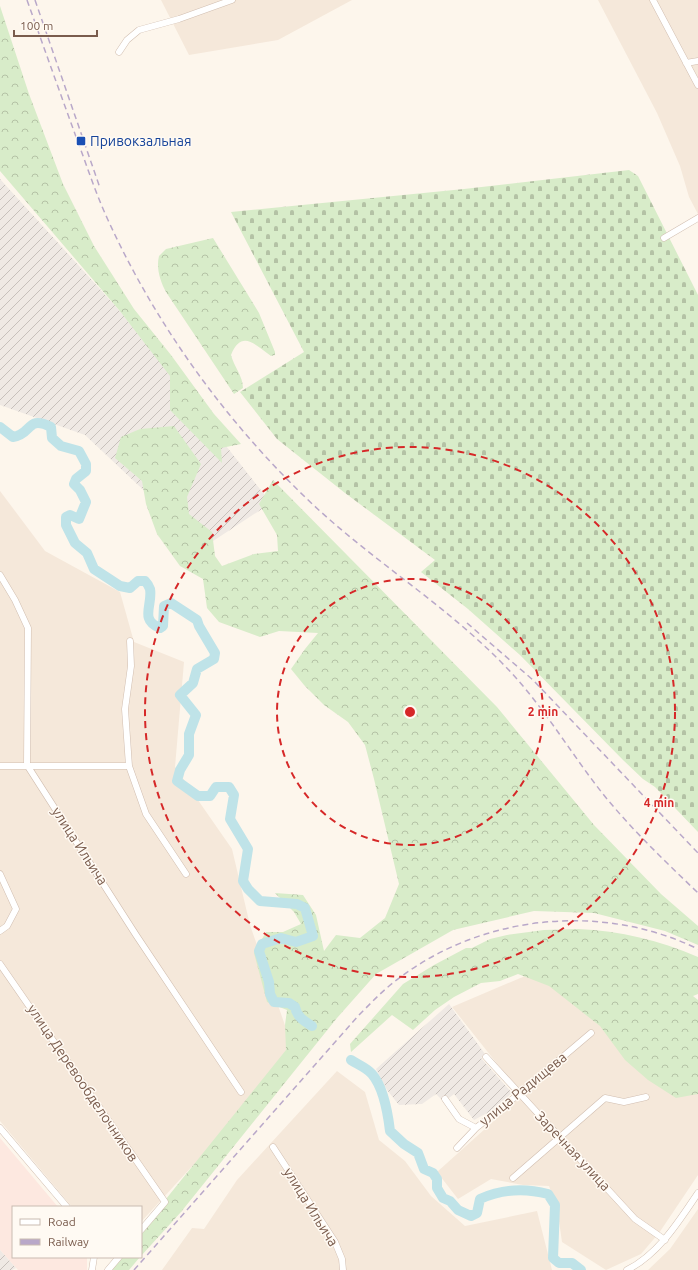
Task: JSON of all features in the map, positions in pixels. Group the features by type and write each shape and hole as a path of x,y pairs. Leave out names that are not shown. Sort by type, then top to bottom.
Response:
{"street":[{"path":"119,52 127,40 139,30 179,19 232,0"},
{"path":"653,0 698,85"},
{"path":"686,63 698,62"},
{"path":"664,238 698,218"},
{"path":"0,575 15,600 28,628 27,765"},
{"path":"130,640 131,666 124,709 129,766 146,814 186,874"},
{"name":"улица Ильича","path":"27,765 136,935 242,1092"},
{"path":"0,766 129,766"},
{"path":"0,874 16,909 7,926 0,931"},
{"name":"улица Деревообделочников","path":"0,964 165,1202 142,1229"},
{"name":"улица Радищева","path":"457,1148 476,1128 591,1033"},
{"name":"Заречная улица","path":"486,1057 635,1219 665,1240"},
{"path":"513,1178 605,1098 624,1102 646,1097"},
{"path":"445,1099 459,1119 476,1128"},
{"path":"0,1128 66,1206"},
{"name":"улица Ильича","path":"273,1147 335,1242 342,1259 343,1270"},
{"path":"627,1270 640,1264 665,1240 696,1200 698,1193"},
{"path":"92,1270 94,1258"},
{"path":"108,1270 118,1258"}],"shaded area":[{"path":"161,0 352,0 278,40 189,55"},
{"path":"598,0 698,0 698,214 689,197 680,166 657,113"},
{"path":"0,179 119,310 271,503 204,547 85,435 0,405"},
{"path":"0,491 45,551 120,592 134,642 184,662 175,767 232,849 250,925 295,1054 142,1221 142,1206 71,1206 0,1121"},
{"path":"539,970 698,1087 698,1175 659,1233 641,1254 606,1270 562,1242 557,1207 549,1186 523,1185 491,1179 458,1199 437,1172 525,1093 514,1085 452,1007"},
{"path":"449,1004 485,1054 481,1058 512,1093 489,1112 474,1120 454,1094 444,1102 436,1094 422,1104 399,1105 387,1090 376,1069"},
{"path":"337,1071 365,1092 379,1140 405,1161 431,1196 465,1226 537,1211 552,1270 162,1270 192,1228 204,1229 237,1180"},
{"path":"0,1138 57,1206 12,1206 12,1258 87,1258 87,1270 18,1270 0,1250"},
{"path":"698,1209 698,1270 648,1270 670,1249"},
{"path":"0,1250 16,1268 12,1270 0,1270"}],"green space":[{"path":"0,6 29,94 63,184 94,246 134,309 171,355 214,414 241,444 221,448 222,463 170,410 170,376 119,310 0,171"},
{"path":"629,170 638,176 698,295 698,832 655,787 643,779 623,760 520,655 468,609 421,572 435,560 345,493 277,439 240,392 304,352 231,212 464,189"},
{"path":"213,238 259,313 275,352 275,355 271,356 255,344 245,341 240,342 235,347 231,355 242,379 243,388 234,394 166,292 158,270 159,256 166,249"},
{"path":"174,426 201,464 187,497 189,514 212,532 215,556 222,566 254,554 278,551 277,535 259,504 273,480 497,707 594,825 661,894 698,926 698,945 665,931 594,913 534,911 453,930 376,974 337,1018 181,1212 142,1255 142,1229 286,1050 285,1025 287,1010 267,1002 254,953 266,932 283,932 301,924 294,912 275,893 303,895 316,915 324,951 336,935 360,938 385,918 399,884 365,745 348,722 324,705 304,685 291,669 318,633 279,631 260,637 219,622 207,608 203,579 180,566 157,534 146,504 142,481 115,458 121,437 140,429"},
{"path":"578,929 640,937 698,957 698,994 693,996 698,1000 698,1094 676,1098 648,1080 625,1060 600,1026 549,986 518,974 500,981 481,983 454,997 435,1010 413,1030 392,1015 351,1052 350,1044 403,984 434,965 466,948 472,948 490,939 544,930"},
{"path":"119,1258 139,1258 129,1270 109,1270"}],"waterway":[{"path":"0,427 13,437 24,432 33,424 43,424 51,427 52,438 61,446 79,451 86,464 86,471 76,479 74,484 80,490 86,502 79,519 70,515 66,517 66,525 75,543 87,553 94,569 120,586 130,588 138,581 145,581 150,589 148,616 154,625 160,628 163,626 164,606 171,603 197,620 215,653 214,659 197,669 193,683 180,695 196,715 189,734 189,755 180,770 177,781 198,796 210,796 216,787 229,787 234,795 230,819 248,849 243,881 248,889 260,901 297,904 305,908 313,936 296,942 281,938 262,944 259,951 269,982 270,994 274,1002 289,1003 295,1007 301,1018 312,1026"},
{"path":"351,1060 372,1074 380,1086 385,1101 390,1131 404,1144 418,1153 424,1169 433,1173 437,1179 437,1188 443,1198 450,1201 458,1210 471,1216 477,1213 480,1199 497,1193 522,1190 548,1194 555,1205 553,1258 559,1263 572,1263 581,1270"}],"railway":[{"path":"27,0 108,220 147,296 194,368 247,436 306,498 329,520 455,620 502,663 529,694 590,778 625,820 698,893"},
{"path":"35,0 100,188"},
{"path":"467,623 533,680 698,853"},
{"path":"134,1270 359,1015 396,980 435,955 470,939 508,928 546,922 585,921 624,925 662,934 698,949"}],"place":[{"name":"Привокзальная","path":"81,141"}]}
